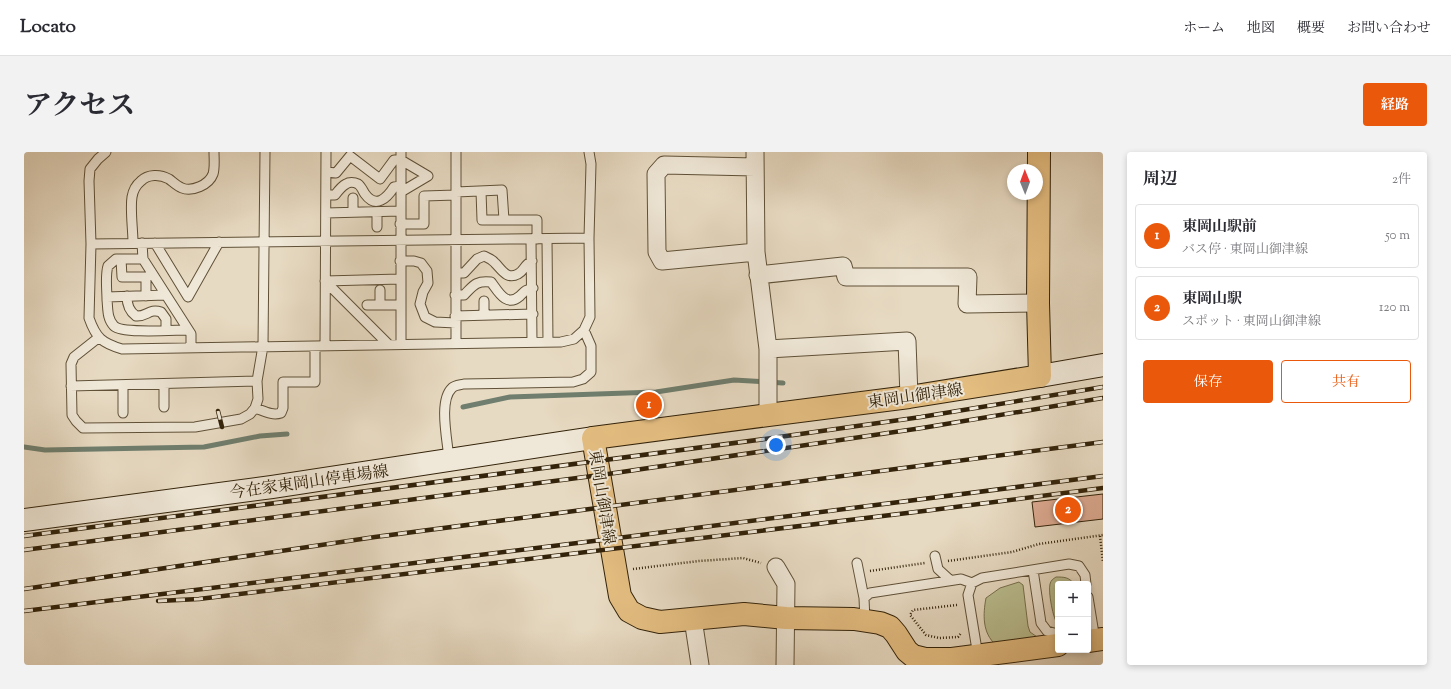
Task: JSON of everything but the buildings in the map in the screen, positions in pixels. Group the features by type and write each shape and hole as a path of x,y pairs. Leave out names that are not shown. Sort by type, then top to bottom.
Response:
{"main road":[{"path":"1039,152 1038,303 1040,376 1103,364"},
{"name":"東岡山御津線","path":"1040,376 909,398 593,438 620,596 629,611 642,618 660,622 744,614 786,618 854,619 880,623 890,627 907,651 913,656 925,660 978,660 1055,646"},
{"name":"今在家東岡山停車場線","path":"24,520 272,487 593,438"}],"street":[{"path":"756,252 662,261 656,252 656,174 664,165 755,160 756,252 768,348 768,415"},
{"path":"758,275 843,266 846,277 968,277 967,304 1038,303"},
{"path":"768,348 907,341 909,398"},
{"path":"776,567 786,584 785,665"},
{"path":"693,619 700,665"}],"lane":[{"path":"106,152 90,169 91,244 89,318 92,329 98,338 108,345 122,349 561,342 574,339 584,330 590,317 591,164 589,152"},
{"path":"191,347 191,334 143,259 138,243 132,196 136,185 144,178 152,175 168,178 182,188 191,189 201,186 208,181 213,174 214,152"},
{"path":"98,338 74,357 71,364 72,415 83,428 195,427 241,419 250,414 255,408 258,398 257,381 263,346 265,152"},
{"path":"325,345 324,241 326,213 326,152"},
{"path":"456,152 456,343"},
{"path":"326,172 336,173 350,156 380,179 394,160 401,156"},
{"path":"401,156 401,344"},
{"path":"326,195 335,195 345,184 352,182 358,184 371,199 377,201 384,200 394,187 401,189 428,176 401,156"},
{"path":"400,224 424,224 424,196 502,190 504,220"},
{"path":"481,191 482,220 537,220 548,342"},
{"path":"352,198 353,212"},
{"path":"326,213 400,211"},
{"path":"377,212 377,226"},
{"path":"91,244 590,238"},
{"path":"532,342 532,261 539,239"},
{"path":"155,243 188,297 219,242"},
{"path":"456,273 464,273 477,259 484,256 490,258 506,275 517,275 525,264 532,261"},
{"path":"143,259 116,259 111,262 107,269 108,316 110,322 115,328 127,331 188,330"},
{"path":"121,259 122,277 146,277 146,296"},
{"path":"400,261 414,261 420,263 427,271 428,283 423,292 420,304 425,317 435,322 484,315 532,314"},
{"path":"325,281 400,280"},
{"path":"325,281 388,344"},
{"path":"455,295 464,295 476,283 483,281 491,282 504,299 510,300 516,298 524,290 532,288"},
{"path":"380,290 380,305"},
{"path":"107,297 165,295"},
{"path":"127,296 127,304 136,316 144,316 152,311 161,312 166,319 166,330"},
{"path":"484,301 484,315"},
{"path":"367,305 400,305"},
{"path":"449,460 444,410 448,393 454,386 464,384 573,382 583,379 591,372 591,346 584,330"},
{"path":"255,408 276,414 281,413 283,408 283,382 315,382 315,346"},
{"path":"71,386 257,381"},
{"path":"123,384 123,413"},
{"path":"164,384 164,407"},
{"path":"935,559 938,569 952,580"},
{"path":"857,563 864,598 865,621"},
{"path":"978,660 968,595 972,583 982,578 1069,564 1079,566 1085,575 1086,581"},
{"path":"1033,570 1041,623 1047,631 1055,633"},
{"path":"864,598 870,593 952,580 961,579 972,583"},
{"path":"1091,617 1095,640"}],"path":[{"path":"866,571 935,559 955,560 1012,552 1039,544 1101,536 1103,562"},
{"path":"615,571 699,561 743,558 776,567"},
{"path":"955,560 952,580 960,611"},
{"path":"959,605 913,610 910,615 926,635 939,638 958,637 963,630"}],"green space":[{"path":"1056,577 1061,577 1071,581 1055,581 1055,619 1050,599 1050,583"},
{"path":"1019,582 1023,585 1030,632 1040,639 996,645 991,640 986,629 984,610 986,598 1000,588"}],"waterway":[{"path":"463,407 510,397 656,392 734,380 783,383"},
{"path":"24,447 45,450 204,447 260,436 287,434"}],"railway":[{"path":"24,536 765,439 921,417 1103,387"},
{"path":"24,550 608,474 922,428 1103,398"},
{"path":"218,411 222,427"},
{"path":"24,589 375,537 1103,442"},
{"path":"24,611 610,539 1103,476"},
{"path":"158,601 199,599 1103,488"}],"place":[{"name":"東岡山駅前","path":"649,405"},
{"name":"東岡山駅","path":"1068,510"}]}
